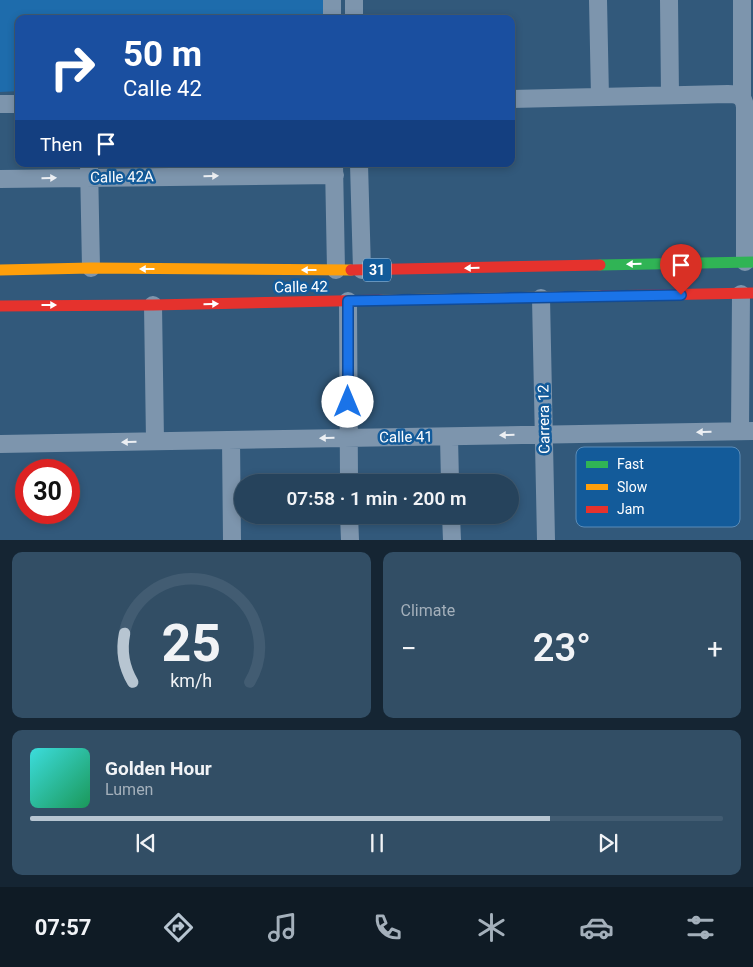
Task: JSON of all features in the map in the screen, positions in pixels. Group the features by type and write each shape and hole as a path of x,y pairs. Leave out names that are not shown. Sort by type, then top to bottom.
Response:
{"main road":[{"name":"Calle 42","path":"0,270 91,268 362,270 749,262"},
{"name":"Calle 42","path":"0,306 747,294"}],"street":[{"path":"332,0 332,15"},
{"path":"354,0 354,15"},
{"path":"598,0 600,97"},
{"path":"669,0 670,95"},
{"path":"735,96 742,0"},
{"path":"515,99 670,95 735,96 744,102 749,262"},
{"path":"0,104 15,104"},
{"path":"359,167 362,270"},
{"path":"335,169 336,270"},
{"name":"Calle 42A","path":"0,179 89,171 335,169"},
{"path":"89,171 91,268"},
{"path":"747,294 747,431"},
{"name":"Carrera 12","path":"541,298 546,540"},
{"path":"348,301 349,474"},
{"path":"153,305 155,441"},
{"name":"Calle 41","path":"0,444 747,431"},
{"path":"449,436 450,474"},
{"path":"231,440 232,540"},
{"path":"349,524 350,540"},
{"path":"451,524 452,540"}],"shaded area":[{"path":"0,0 325,0 325,15 15,15 15,91 0,92"}],"traffic: fast":[{"path":"600,265 753,262"}],"traffic: slow":[{"path":"0,270 91,268 351,270"},
{"path":"381,300 600,296"}],"traffic: jam":[{"path":"351,270 600,265"},
{"path":"600,296 753,293"},
{"path":"0,306 381,300"}],"route":[{"path":"348,402 348,301 681,295"}]}
